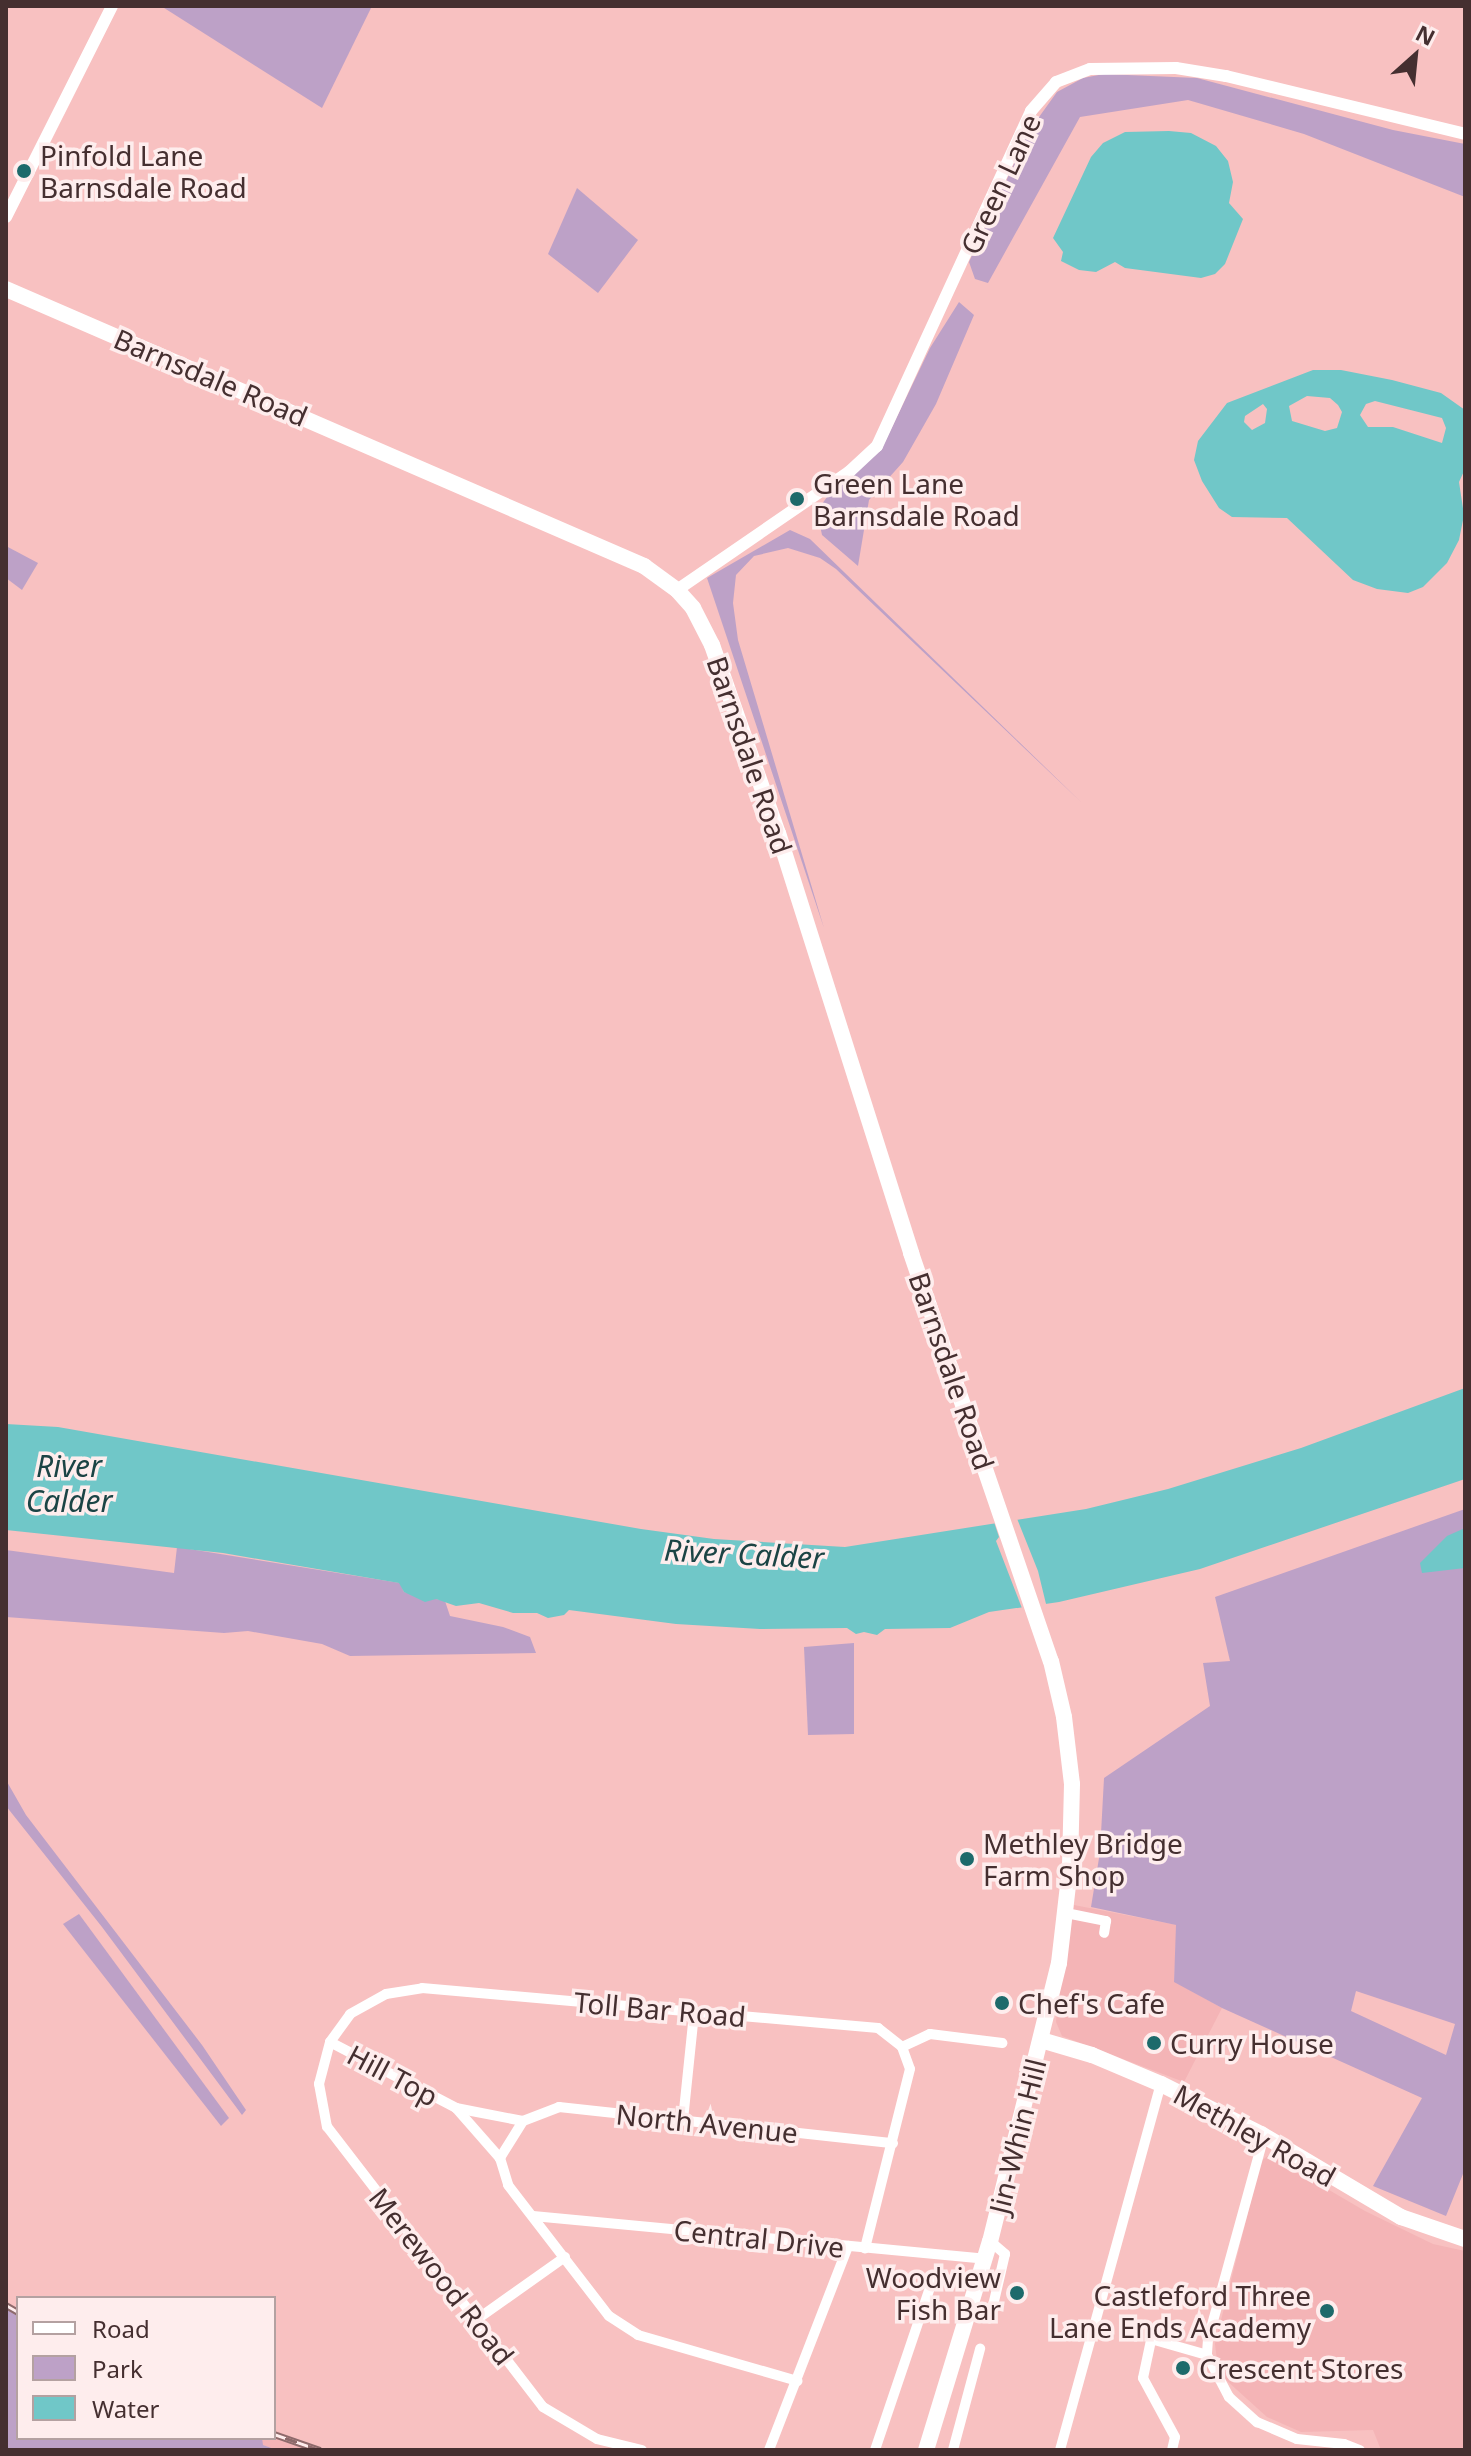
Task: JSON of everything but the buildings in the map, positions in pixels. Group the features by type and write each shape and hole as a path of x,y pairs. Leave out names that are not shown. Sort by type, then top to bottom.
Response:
{"main road":[{"name":"Barnsdale Road","path":"6,289 608,549 656,573 677,590 704,626 736,710 911,1253 1039,1627"},
{"name":"Jin-Whin Hill","path":"926,2450 990,2241 1041,2040 1066,1913 1072,1784 1064,1717 1039,1627"},
{"name":"Methley Road","path":"1041,2040 1092,2055 1161,2084 1264,2136 1401,2217 1465,2239"}],"street":[{"path":"6,217 112,6"},
{"name":"Green Lane","path":"677,590 849,472 877,446 1031,111 1056,82 1090,69 1176,68 1226,76 1465,134"},
{"path":"1066,1913 1106,1921 1104,1933"},
{"name":"Toll Bar Road","path":"330,2042 350,2014 386,1994 422,1988 878,2028 902,2047"},
{"path":"683,2120 694,2013"},
{"path":"865,2248 910,2069 902,2047 930,2034 1002,2043"},
{"name":"Hill Top","path":"330,2042 456,2108 523,2121"},
{"name":"Merewood Road","path":"330,2042 319,2084 327,2127 543,2407 597,2439 642,2450"},
{"path":"1060,2450 1161,2084"},
{"name":"North Avenue","path":"523,2121 559,2107 893,2143"},
{"name":"Hill Top","path":"456,2108 500,2158 508,2185 609,2316 638,2335 797,2381"},
{"path":"500,2158 523,2121"},
{"path":"1264,2136 1208,2339 1207,2355 1229,2397 1257,2422 1297,2439 1344,2444 1360,2450"},
{"name":"Central Drive","path":"533,2216 985,2259"},
{"path":"990,2241 1005,2254 992,2310"},
{"path":"769,2450 848,2246"},
{"path":"476,2320 565,2257"},
{"path":"875,2450 933,2279"},
{"path":"1172,2450 1175,2437 1143,2378 1151,2339 1207,2355"},
{"path":"953,2450 980,2349"}],"shaded area":[{"path":"1074,1905 1177,1925 1174,1981 1222,2008 1184,2082 1062,2036 1056,2022 1057,2010"},
{"name":"Castleford Three Lane Ends Academy","path":"1269,2155 1365,2211 1433,2244 1465,2251 1465,2450 1381,2450 1373,2430 1301,2432 1267,2417 1226,2380 1217,2361 1215,2344 1261,2161"},
{"path":"276,2431 326,2450 277,2450 250,2440 276,2440"}],"green space":[{"path":"161,6 372,6 322,108"},
{"path":"1104,74 1197,78 1393,130 1465,144 1465,197 1304,134 1188,100 1080,117 988,283 975,279 969,262 1029,131 1057,92 1083,78"},
{"path":"577,188 638,240 598,293 548,254"},
{"path":"959,302 974,315 936,404 903,462 869,500 858,566 822,535 817,511 827,497 881,450 930,348"},
{"path":"790,530 810,539 1082,803 836,569 820,558 788,548 754,556 736,575 733,603 738,640 824,928 707,578"},
{"path":"6,546 38,563 22,590 6,578"},
{"path":"1465,1509 1465,2169 1446,2216 1373,2186 1422,2098 1222,2008 1174,1982 1176,1925 1091,1907 1100,1852 1104,1778 1210,1706 1203,1663 1230,1661 1215,1597","holes":["1356,1991 1455,2024 1446,2055 1351,2011"]},
{"path":"177,1547 400,1583 404,1592 445,1601 450,1616 503,1627 530,1637 536,1653 350,1656 322,1644 248,1631 224,1633 6,1617 6,1550 174,1573"},
{"path":"854,1643 854,1734 808,1735 804,1647"},
{"path":"6,1780 26,1815 202,2045 246,2110 242,2115 102,1927 6,1806"},
{"path":"79,1914 229,2118 221,2126 63,1924"},
{"path":"6,2305 16,2311 16,2440 262,2440 263,2445 277,2450 6,2450"}],"water":[{"path":"1125,132 1191,133 1216,146 1228,161 1233,182 1229,203 1243,219 1225,264 1215,274 1201,278 1125,268 1115,262 1096,272 1079,270 1061,261 1063,252 1053,238 1091,157 1103,143"},
{"path":"1313,370 1341,370 1441,393 1465,410 1465,469 1459,482 1464,515 1459,540 1447,563 1423,587 1408,593 1377,589 1353,580 1287,518 1232,517 1219,508 1202,481 1194,460 1198,441 1227,403","holes":["1307,396 1330,398 1338,405 1342,412 1337,428 1325,431 1292,421 1289,406","1375,401 1442,418 1446,428 1442,443 1393,427 1368,427 1360,415 1366,404","1263,404 1267,409 1265,423 1252,430 1244,422 1245,416"]},
{"name":"River Calder","path":"1465,1388 1465,1479 1200,1569 1059,1602 989,1612 950,1628 885,1629 877,1635 856,1634 847,1628 760,1629 676,1624 569,1610 564,1615 548,1618 537,1613 513,1613 479,1603 456,1606 436,1599 425,1602 404,1592 399,1583 223,1553 6,1530 6,1424 58,1427 641,1529 714,1539 845,1547 1086,1509 1168,1489 1301,1448"},
{"path":"1465,1528 1465,1568 1422,1573 1420,1563 1447,1536"}],"pier":[{"path":"1016,1516 1038,1571 1047,1608 1023,1611 996,1541 999,1537 993,1519"}],"railway":[{"path":"6,2305 16,2311"},
{"path":"276,2435 320,2450"}],"place":[{"name":"Pinfold Lane Barnsdale Road","path":"24,171"},
{"name":"Green Lane Barnsdale Road","path":"797,499"},
{"name":"Methley Bridge Farm Shop","path":"967,1859"},
{"name":"Chef's Cafe","path":"1002,2003"},
{"name":"Curry House","path":"1154,2043"},
{"name":"Woodview Fish Bar","path":"1017,2293"},
{"name":"Castleford Three Lane Ends Academy","path":"1327,2311"},
{"name":"Crescent Stores","path":"1183,2368"}]}
